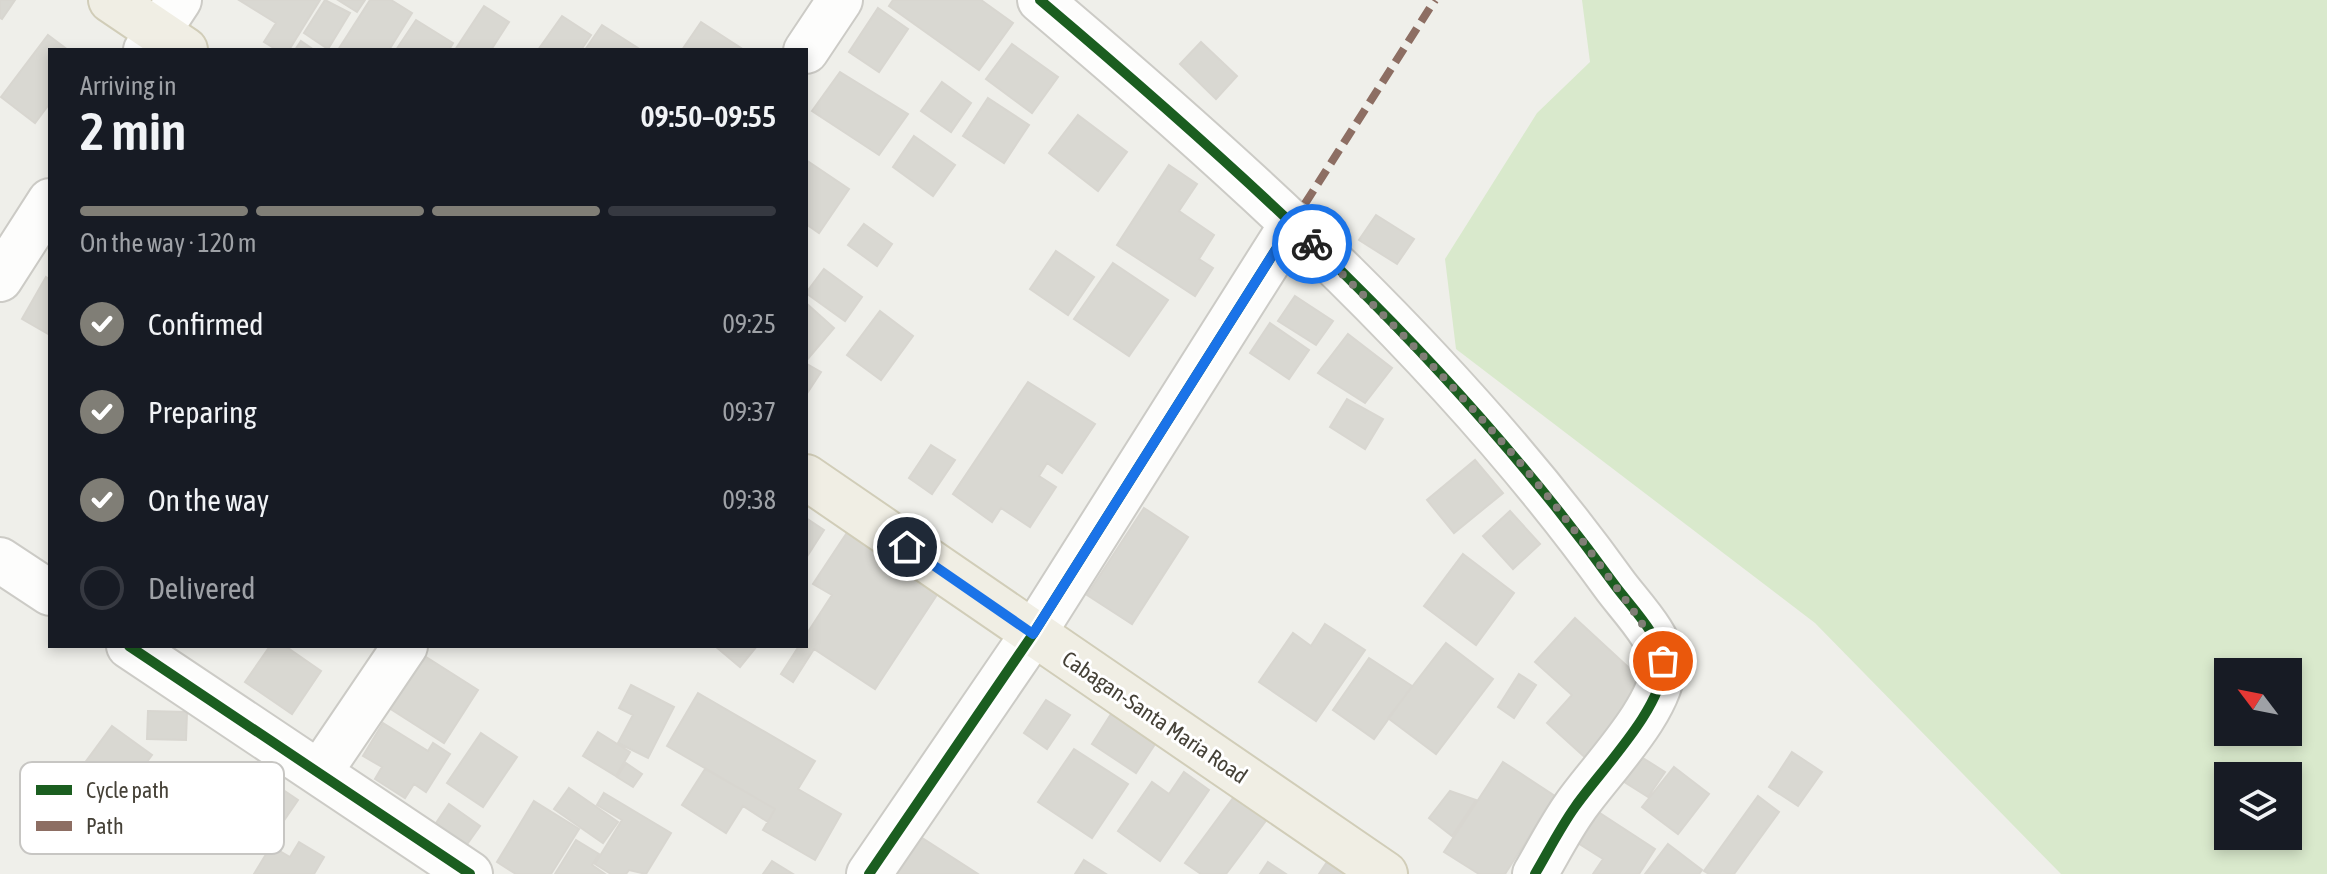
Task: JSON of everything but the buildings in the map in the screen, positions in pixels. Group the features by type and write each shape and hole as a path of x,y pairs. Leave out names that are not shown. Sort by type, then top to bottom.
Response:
{"main road":[{"path":"111,0 167,33"},
{"name":"Cabagan-Santa Maria Road","path":"808,478 1385,874"}],"street":[{"path":"808,48 840,0"},
{"path":"1040,0 1137,82 1292,224 1462,393 1575,530 1653,639 1663,661 1662,682 1650,705 1573,809 1535,874"},
{"path":"0,279 48,204"},
{"path":"869,874 1033,634 1292,224"},
{"path":"0,560 48,592"},
{"path":"132,648 470,874"},
{"path":"319,773 404,648"}],"green space":[{"path":"1582,0 2327,0 2327,874 2061,874 1815,623 1456,349 1445,259 1537,113 1590,62"}],"marked path":[{"path":"1292,224 1435,0"}],"cycle path":[{"path":"1040,0 1271,204 1417,348 1552,502 1651,633 1662,655 1663,665 1653,700 1628,739 1570,815 1535,874"},
{"path":"869,874 1033,634 1292,224"},
{"path":"132,648 470,874"}],"way so far":[{"path":"1312,244 1462,393 1575,530 1653,639 1663,661"}],"route":[{"path":"907,547 1033,634 1292,224 1312,244"}]}
